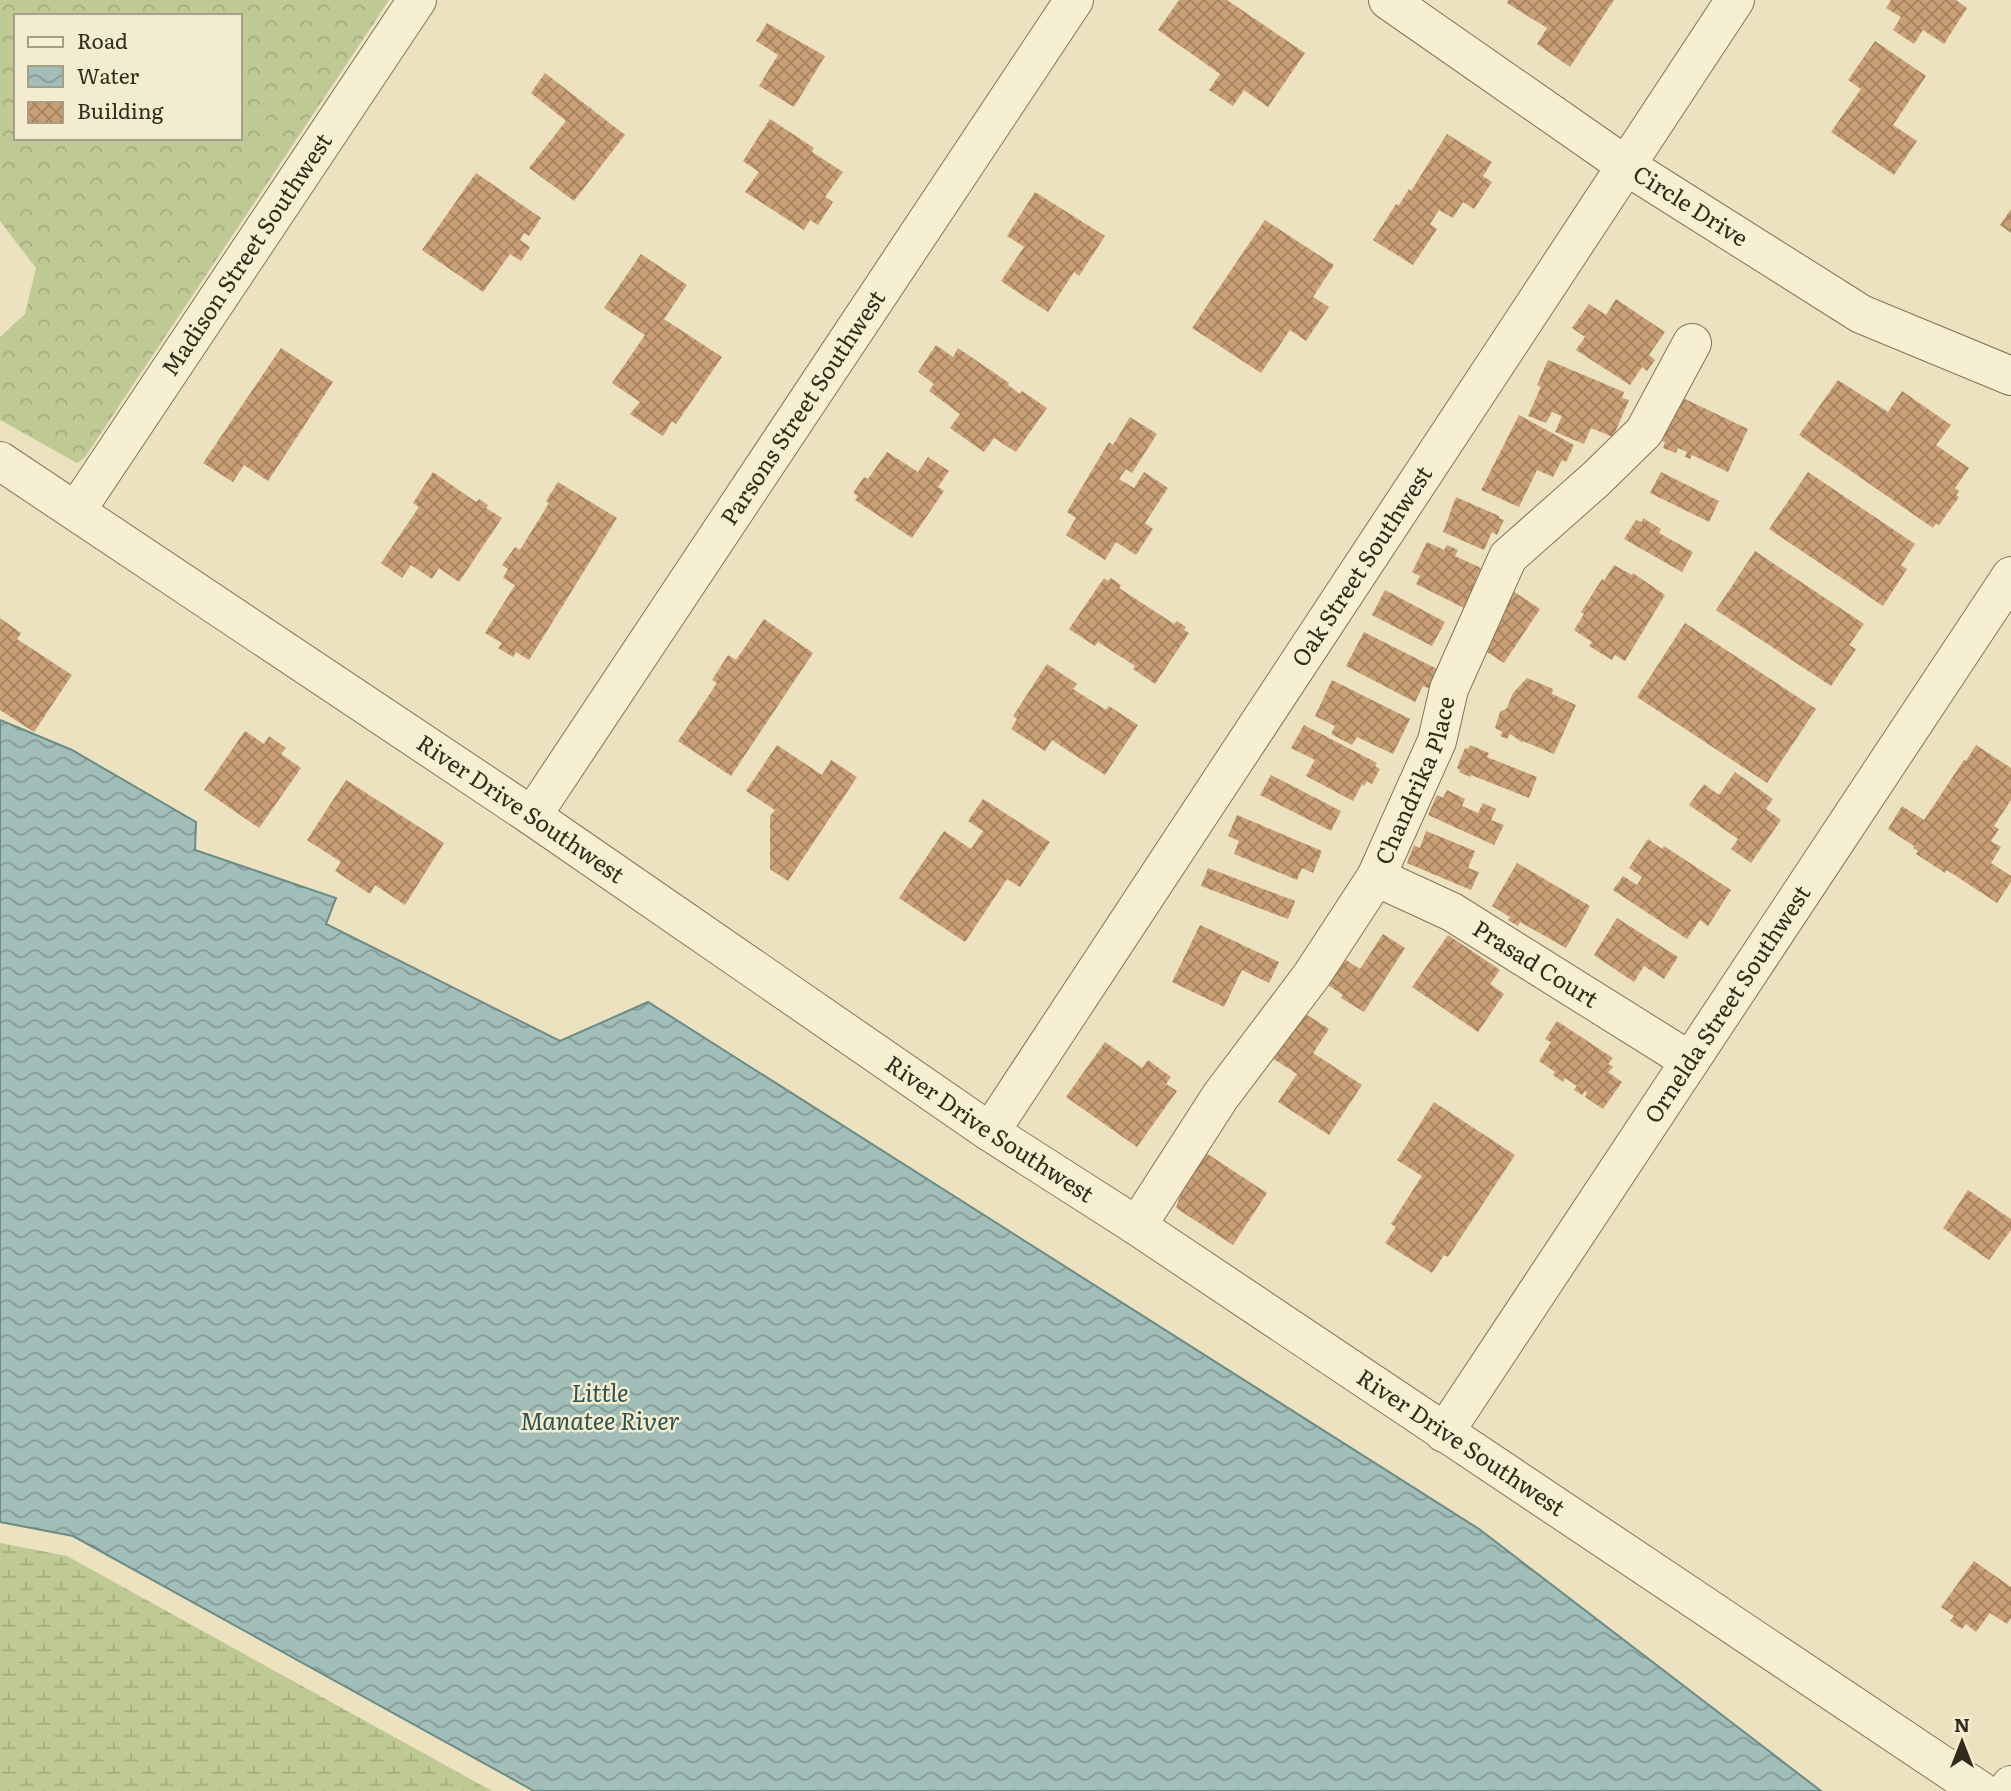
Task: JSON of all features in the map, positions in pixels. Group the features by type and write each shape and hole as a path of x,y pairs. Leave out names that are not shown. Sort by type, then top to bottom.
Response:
{"street":[{"name":"Madison Street Southwest","path":"76,511 417,0"},
{"name":"Parsons Street Southwest","path":"532,816 1074,0"},
{"name":"Circle Drive","path":"1388,0 1625,165 1861,314 2011,376"},
{"name":"Oak Street Southwest","path":"990,1132 1735,0"},
{"name":"Chandrika Place","path":"1137,1226 1220,1097 1312,975 1376,877 1437,741 1449,689 1508,557 1596,479 1644,432 1692,343"},
{"name":"River Drive Southwest","path":"0,461 532,816 990,1132 1137,1226 1981,1791"},
{"name":"Ornelda Street Southwest","path":"1444,1433 2011,576"},
{"name":"Prasad Court","path":"1376,877 1452,912 1690,1061"},
{"path":"2007,1791 2011,1785"}],"green space":[{"path":"0,0 389,0 85,457 77,463 0,420 0,337 25,314 36,268 0,221"},
{"path":"0,1543 67,1556 492,1791 0,1791"}],"water":[{"name":"Little Manatee River","path":"0,720 72,750 196,822 195,850 336,898 326,924 560,1041 648,1002 1479,1529 1821,1791 534,1791 73,1536 0,1522"}],"building":[{"path":"1179,0 1227,0 1305,53 1268,107 1244,90 1233,106 1209,90 1220,74 1158,30"},
{"path":"1508,0 1614,0 1570,67 1537,44 1547,28 1507,3"},
{"path":"1891,0 1956,0 1967,8 1944,44 1923,30 1914,44 1893,30 1901,17 1886,8"},
{"path":"767,23 825,56 794,107 759,86 778,55 756,41"},
{"path":"1875,41 1926,76 1893,125 1917,141 1894,175 1831,132 1861,89 1848,80"},
{"path":"545,73 625,135 574,201 529,168 566,121 531,93"},
{"path":"770,119 814,148 812,152 843,172 825,197 833,202 818,225 810,220 804,230 745,192 759,172 743,161"},
{"path":"1447,134 1492,162 1483,176 1492,182 1474,209 1463,202 1453,218 1439,210 1430,224 1437,229 1413,265 1373,240 1396,204 1399,205 1409,189 1411,191"},
{"path":"476,173 541,218 529,236 524,233 520,240 530,247 521,261 510,254 483,292 422,250"},
{"path":"1035,192 1105,236 1079,276 1074,272 1048,312 1001,281 1024,247 1007,236"},
{"path":"2011,209 2011,233 2000,225"},
{"path":"1265,220 1334,265 1313,297 1329,307 1306,341 1290,330 1261,373 1192,328"},
{"path":"641,254 687,285 664,319 722,357 676,424 672,421 663,436 630,414 640,402 612,383 645,335 604,308"},
{"path":"1616,299 1665,332 1649,355 1655,360 1647,371 1642,367 1630,385 1576,350 1585,337 1572,328 1589,304 1606,315"},
{"path":"936,345 953,357 958,348 1009,383 1008,385 1020,394 1022,391 1047,408 1016,452 994,438 984,452 950,428 960,414 929,391 934,384 918,372"},
{"path":"281,348 333,382 268,481 244,465 233,482 203,463"},
{"path":"1548,360 1624,392 1622,398 1629,400 1613,437 1591,428 1584,444 1555,432 1562,416 1552,412 1546,423 1528,416 1541,387 1537,385"},
{"path":"1838,380 1888,412 1902,391 1951,425 1936,445 1969,468 1955,488 1959,491 1956,495 1959,497 1939,525 1936,523 1933,528 1799,435"},
{"path":"1683,398 1748,429 1728,472 1692,455 1690,459 1685,457 1687,452 1678,448 1676,453 1663,448 1665,442 1662,441"},
{"path":"1519,415 1574,445 1566,462 1562,460 1553,477 1537,470 1519,507 1481,490"},
{"path":"1130,417 1157,434 1132,473 1126,469 1119,479 1134,488 1144,472 1168,488 1145,523 1153,529 1136,555 1116,542 1105,560 1066,535 1076,518 1067,512 1109,442 1113,445"},
{"path":"887,452 918,472 928,457 949,471 938,487 944,491 912,538 855,500 858,496 853,493 864,477 868,479"},
{"path":"433,472 476,502 479,499 488,505 486,508 502,518 459,582 439,568 432,579 411,565 402,578 381,563 419,507 413,503"},
{"path":"1661,472 1719,501 1709,522 1650,493"},
{"path":"1808,472 1915,544 1901,565 1907,569 1883,606 1769,529"},
{"path":"558,482 617,518 529,660 516,652 513,657 498,648 502,643 485,633 515,585 503,578 508,569 502,565 515,547 520,550 549,503 546,501"},
{"path":"1456,497 1504,520 1497,535 1492,532 1484,550 1443,532"},
{"path":"1643,518 1661,529 1659,533 1693,552 1682,572 1624,539 1636,520 1642,522"},
{"path":"1427,542 1444,550 1447,545 1458,550 1455,556 1481,568 1473,586 1478,589 1468,610 1416,584 1420,576 1412,572"},
{"path":"1755,551 1864,624 1849,645 1856,649 1831,686 1716,610"},
{"path":"1614,565 1632,575 1633,573 1665,595 1625,661 1615,655 1612,660 1589,646 1592,642 1574,630 1584,614 1581,612"},
{"path":"1104,578 1108,581 1111,578 1121,585 1119,588 1174,624 1177,621 1186,627 1184,630 1189,633 1155,684 1133,669 1135,666 1098,642 1095,646 1069,629"},
{"path":"1510,589 1540,609 1504,663 1473,643"},
{"path":"1385,590 1445,622 1432,646 1372,615"},
{"path":"0,618 21,633 17,639 72,675 34,732 0,710"},
{"path":"764,619 813,653 731,776 678,741 717,683 712,680 728,655 736,660"},
{"path":"1685,623 1816,709 1767,783 1637,697"},
{"path":"1364,632 1441,671 1431,689 1423,686 1415,702 1346,666"},
{"path":"1047,664 1077,684 1073,689 1106,710 1109,706 1138,725 1105,775 1052,740 1045,751 1011,729 1017,719 1013,716"},
{"path":"1527,678 1553,689 1552,694 1576,705 1554,754 1523,743 1510,734 1507,739 1500,736 1503,732 1495,728 1500,712 1507,708 1513,693"},
{"path":"1332,680 1410,719 1393,754 1357,737 1352,745 1331,734 1335,726 1315,716"},
{"path":"1304,725 1377,763 1375,766 1380,769 1372,784 1367,781 1364,786 1362,784 1353,801 1306,776 1315,760 1291,748"},
{"path":"245,731 264,744 269,736 286,748 281,754 301,768 259,828 204,790"},
{"path":"777,745 822,775 831,760 857,777 788,881 770,869 770,816 775,810 746,791"},
{"path":"1470,745 1489,753 1487,757 1537,777 1529,798 1459,772 1457,768 1465,748 1468,749"},
{"path":"1976,745 2011,768 2011,800 1994,826 1999,829 1991,841 2001,847 1991,863 2011,876 2011,882 1997,903 1947,870 1945,873 1916,854 1918,851 1914,846 1888,829 1902,806 1924,820"},
{"path":"1735,772 1773,799 1766,809 1781,820 1751,863 1731,849 1738,839 1689,805 1704,784 1719,795"},
{"path":"1271,775 1341,811 1331,831 1260,795"},
{"path":"346,780 444,843 405,905 375,885 370,894 335,871 341,862 307,840"},
{"path":"1447,790 1465,799 1462,806 1478,813 1483,803 1496,809 1491,820 1504,825 1494,845 1428,815 1437,795 1443,798"},
{"path":"983,799 1050,842 1020,887 1007,879 965,942 899,898 944,831 971,849 983,831 968,821"},
{"path":"1237,815 1322,851 1313,873 1302,868 1297,880 1234,854 1239,841 1228,836"},
{"path":"1426,831 1475,851 1468,868 1479,872 1471,890 1407,863 1414,845 1420,848"},
{"path":"1648,839 1662,849 1664,846 1731,890 1708,926 1700,920 1687,939 1613,890 1623,876 1637,885 1642,877 1629,868"},
{"path":"1517,863 1590,906 1566,948 1520,922 1518,926 1508,920 1510,917 1492,906"},
{"path":"1208,868 1295,901 1288,919 1201,886"},
{"path":"1617,918 1678,957 1664,979 1644,966 1634,982 1594,955"},
{"path":"1200,925 1279,962 1269,983 1242,970 1224,1007 1172,982"},
{"path":"1383,934 1405,948 1364,1012 1341,998 1343,995 1328,985 1346,960 1360,969"},
{"path":"1448,935 1500,970 1490,984 1504,994 1478,1032 1412,987"},
{"path":"1298,1009 1329,1029 1313,1053 1362,1085 1329,1135 1278,1102 1297,1074 1264,1053"},
{"path":"1557,1021 1613,1058 1608,1064 1613,1067 1608,1072 1622,1082 1603,1109 1585,1097 1585,1091 1582,1095 1574,1090 1577,1086 1565,1078 1563,1082 1553,1075 1555,1072 1539,1061 1551,1042 1545,1039"},
{"path":"1105,1042 1142,1068 1148,1060 1171,1077 1166,1084 1177,1091 1137,1147 1066,1097"},
{"path":"1434,1102 1515,1155 1448,1257 1444,1255 1432,1273 1385,1243 1396,1227 1391,1224 1422,1176 1397,1160"},
{"path":"1203,1151 1267,1193 1233,1245 1176,1208 1185,1180"},
{"path":"1968,1190 2011,1219 2011,1230 1989,1260 1943,1228"},
{"path":"1974,1561 2011,1587 2011,1618 2007,1624 1990,1613 1976,1632 1966,1624 1962,1629 1950,1621 1954,1616 1941,1607"}]}
